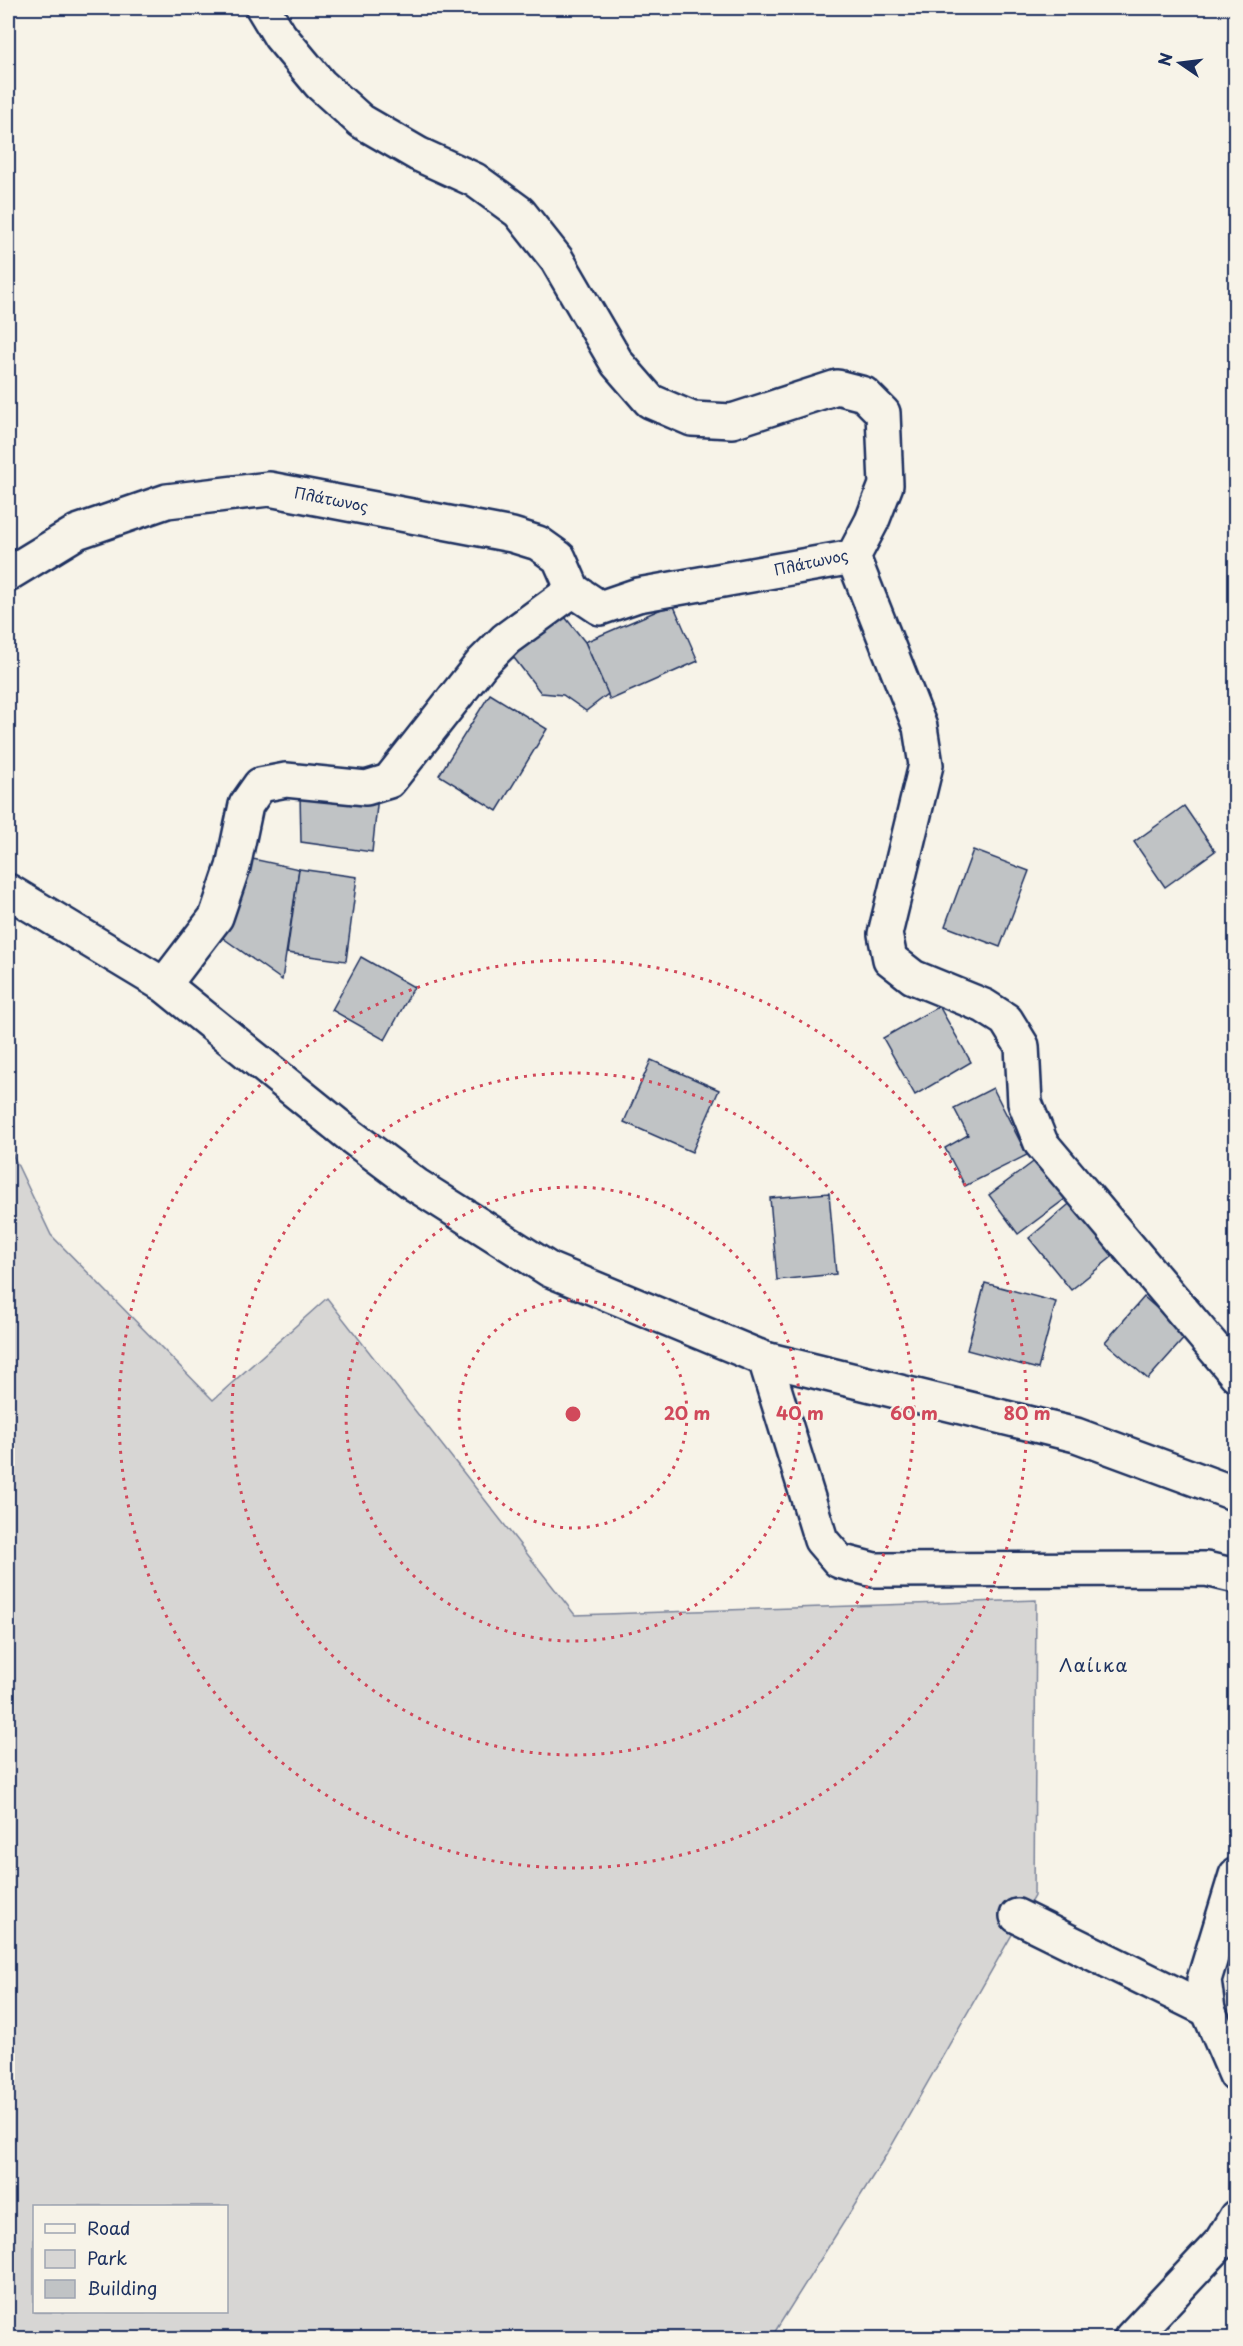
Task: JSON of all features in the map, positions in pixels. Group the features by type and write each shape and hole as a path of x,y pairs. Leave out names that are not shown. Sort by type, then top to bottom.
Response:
{"street":[{"name":"Πλάτωνος","path":"8,574 77,532 167,501 269,489 512,535 538,543 559,558 573,590 600,608 638,595 853,557 872,521 886,485 883,413 864,394 837,387 732,421 692,419 650,401 617,363 557,260 519,212 475,180 418,154 361,121 320,84 280,36 263,8"},
{"path":"853,557 920,727 926,765 885,934 890,959 913,977 984,1006 1006,1020 1022,1046 1025,1103 1041,1143 1236,1374"},
{"path":"164,985 216,917 233,867 246,805 260,785 286,780 366,788 389,781 482,663 506,639 573,590"},
{"path":"8,891 164,985 352,1137 416,1185 550,1270 765,1359 1076,1435 1236,1494"},
{"path":"765,1359 821,1540 839,1561 874,1570 1206,1569 1236,1576"},
{"path":"1236,1875 1204,1980 1208,2010 1236,2075"},
{"path":"1017,1916 1208,2010"},
{"path":"1131,2338 1221,2242 1236,2217"}],"green space":[{"path":"8,1145 51,1235 213,1400 327,1298 575,1615 1036,1600 1034,1896 888,2152 771,2338 8,2338"}],"building":[{"path":"673,604 698,661 610,700 585,642"},
{"path":"561,612 585,642 608,694 586,711 563,695 541,693 511,654"},
{"path":"490,694 547,729 497,811 439,775"},
{"path":"300,794 378,796 372,852 301,842"},
{"path":"1184,806 1215,851 1165,887 1134,842"},
{"path":"973,850 1029,871 1000,947 945,926"},
{"path":"243,857 299,869 282,980 223,938"},
{"path":"299,869 357,877 346,961 287,953"},
{"path":"361,957 414,987 385,1040 332,1010"},
{"path":"939,1006 971,1062 915,1095 883,1038"},
{"path":"651,1060 719,1090 692,1152 624,1122"},
{"path":"993,1088 1027,1155 965,1186 945,1148 968,1135 954,1108"},
{"path":"1040,1157 1069,1196 1018,1234 989,1195"},
{"path":"829,1193 836,1274 777,1280 770,1198"},
{"path":"1074,1200 1117,1253 1071,1290 1029,1238"},
{"path":"985,1283 1056,1302 1038,1369 967,1350"},
{"path":"1144,1297 1187,1335 1148,1379 1105,1342"}],"district":[{"name":"Λαίικα","path":"1094,1666"}]}
